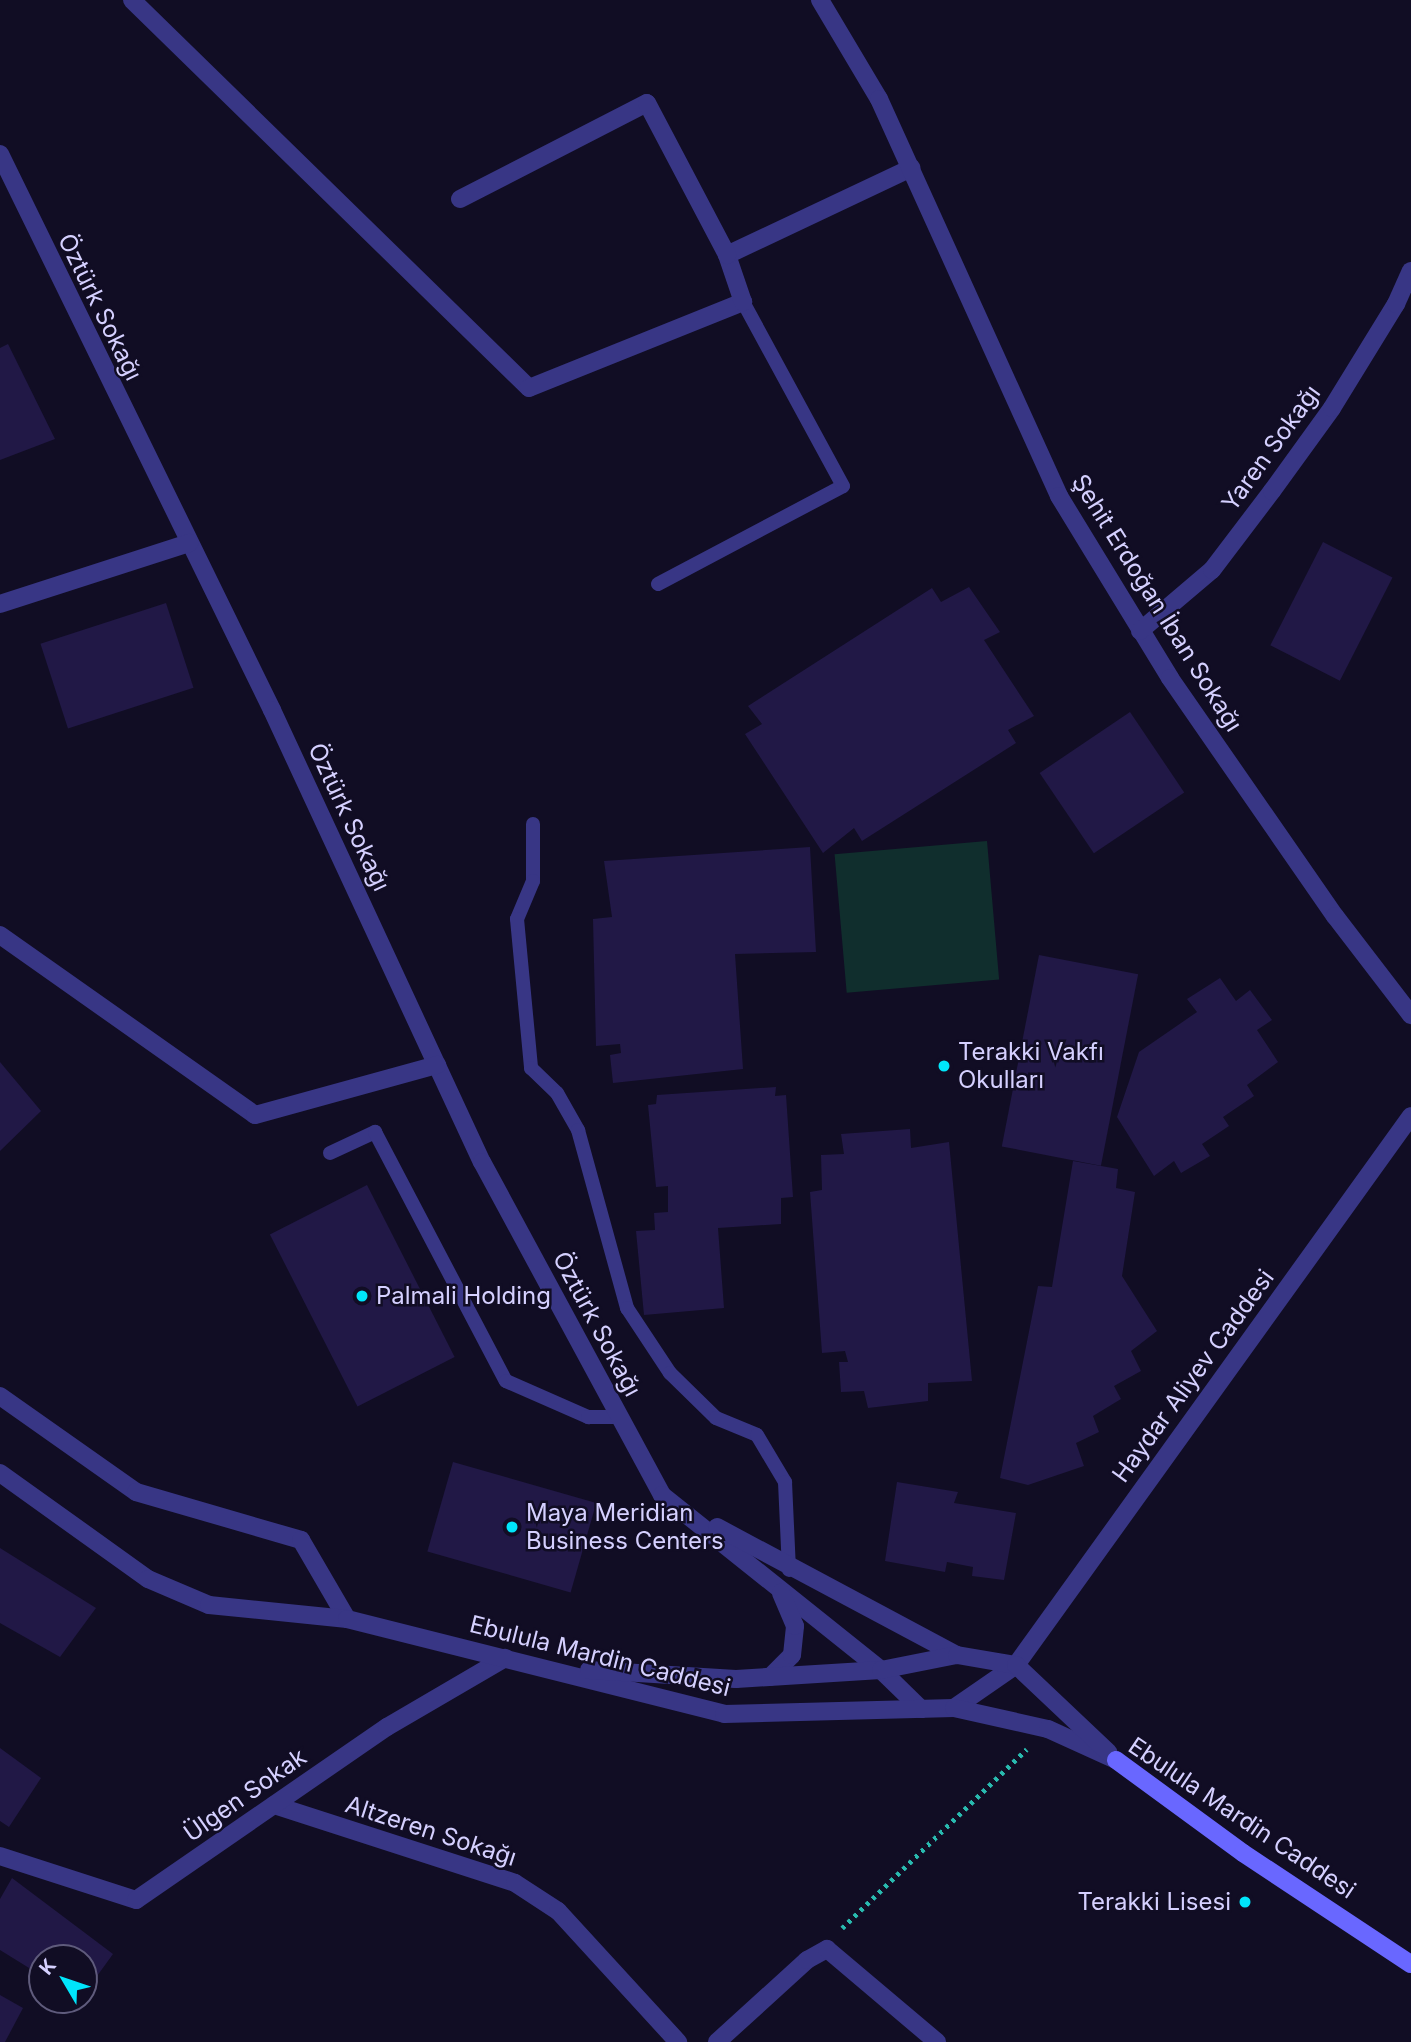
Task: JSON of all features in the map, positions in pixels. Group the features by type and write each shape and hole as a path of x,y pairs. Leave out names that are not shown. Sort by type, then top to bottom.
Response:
{"main road":[{"name":"Ebulula Mardin Caddesi","path":"1116,1760 1243,1853 1411,1964"}],"street":[{"path":"132,0 529,388 743,302 727,255 648,103 460,199"},
{"name":"Şehit Erdoğan İban Sokağı","path":"820,0 879,99 1059,496 1140,631 1335,916 1411,1015"},
{"name":"Öztürk Sokağı","path":"0,154 272,710 481,1162 662,1495 881,1670 921,1709"},
{"path":"727,255 911,168"},
{"name":"Yaren Sokağı","path":"1140,631 1212,570 1272,491 1332,408 1396,304 1411,271"},
{"path":"0,604 189,543"},
{"path":"0,935 255,1115 437,1065"},
{"name":"Haydar Aliyev Caddesi","path":"954,1708 1016,1665 1411,1116"},
{"path":"0,1396 136,1492 301,1540 347,1619"},
{"name":"Ebulula Mardin Caddesi","path":"0,1473 148,1579 197,1600 347,1619 547,1667 724,1714 954,1708 1048,1729 1116,1760"},
{"path":"662,1495 789,1570 957,1656 1016,1665 1116,1760"},
{"path":"770,1677 792,1655 795,1626 780,1590"},
{"path":"547,1667 736,1679 881,1670 957,1656"},
{"name":"Ülgen Sokak","path":"0,1856 136,1900 387,1727 505,1658"},
{"name":"Altzeren Sokağı","path":"274,1805 515,1883 558,1911 678,2042"},
{"path":"717,2042 807,1959 827,1949 937,2042"}],"lane":[{"path":"658,584 843,486 743,302"},
{"path":"533,824 533,881 517,919 531,1068 557,1093 578,1130 627,1308 670,1373 716,1418 757,1435 785,1482 789,1570"},
{"path":"330,1153 376,1132 506,1381 588,1417 620,1418"}],"path":[{"path":"827,1949 865,1904 1048,1729"}],"green space":[{"path":"987,841 999,979 847,993 835,854"}],"building":[{"path":"8,344 55,439 0,460 0,348"},
{"path":"1323,542 1392,577 1340,681 1270,645"},
{"path":"969,587 1000,632 984,640 1034,716 1008,730 1016,743 862,841 854,828 823,853 745,734 762,724 748,706 932,588 941,602"},
{"path":"166,603 194,688 68,728 40,644"},
{"path":"1130,712 1184,792 1094,853 1040,773"},
{"path":"810,847 816,952 735,954 743,1069 613,1083 610,1055 621,1053 620,1044 596,1046 593,919 612,917 604,861"},
{"path":"1039,955 1138,974 1101,1166 1002,1146"},
{"path":"1220,978 1236,1001 1250,990 1272,1020 1257,1030 1278,1062 1247,1085 1254,1096 1223,1117 1229,1126 1202,1144 1210,1156 1181,1173 1174,1161 1154,1176 1117,1117 1139,1052 1197,1012 1187,999"},
{"path":"0,1062 41,1111 0,1151"},
{"path":"776,1087 775,1096 786,1095 793,1197 781,1198 781,1224 718,1228 724,1308 644,1315 636,1231 655,1230 654,1213 668,1212 668,1186 656,1187 648,1105 656,1104 657,1095"},
{"path":"910,1129 911,1148 949,1142 972,1381 928,1383 928,1401 868,1408 864,1391 841,1392 839,1362 848,1362 845,1351 822,1353 810,1192 822,1190 821,1155 844,1154 841,1134"},
{"path":"1073,1161 1118,1169 1116,1188 1135,1192 1122,1276 1157,1331 1131,1351 1141,1371 1114,1386 1121,1399 1093,1416 1099,1432 1076,1443 1084,1466 1028,1485 1000,1478 1038,1286 1052,1287"},
{"name":"Palmali Holding","path":"367,1185 455,1357 358,1406 270,1234"},
{"name":"Maya Meridian Business Centers","path":"453,1462 596,1503 571,1592 427,1551"},
{"path":"897,1482 958,1492 954,1503 1016,1513 1004,1580 972,1576 973,1567 947,1562 945,1572 885,1561"},
{"path":"0,1548 96,1608 60,1657 0,1623"},
{"path":"0,1748 41,1778 9,1827 0,1821"},
{"path":"12,1878 113,1954 98,1975 98,1944 28,1944 28,1967 0,1950 0,1899"},
{"path":"0,1995 23,2008 5,2042 0,2042"}],"place":[{"name":"Terakki Vakfı Okulları","path":"944,1066"},
{"name":"Palmali Holding","path":"362,1296"},
{"name":"Maya Meridian Business Centers","path":"512,1527"},
{"name":"Terakki Lisesi","path":"1245,1902"}]}
